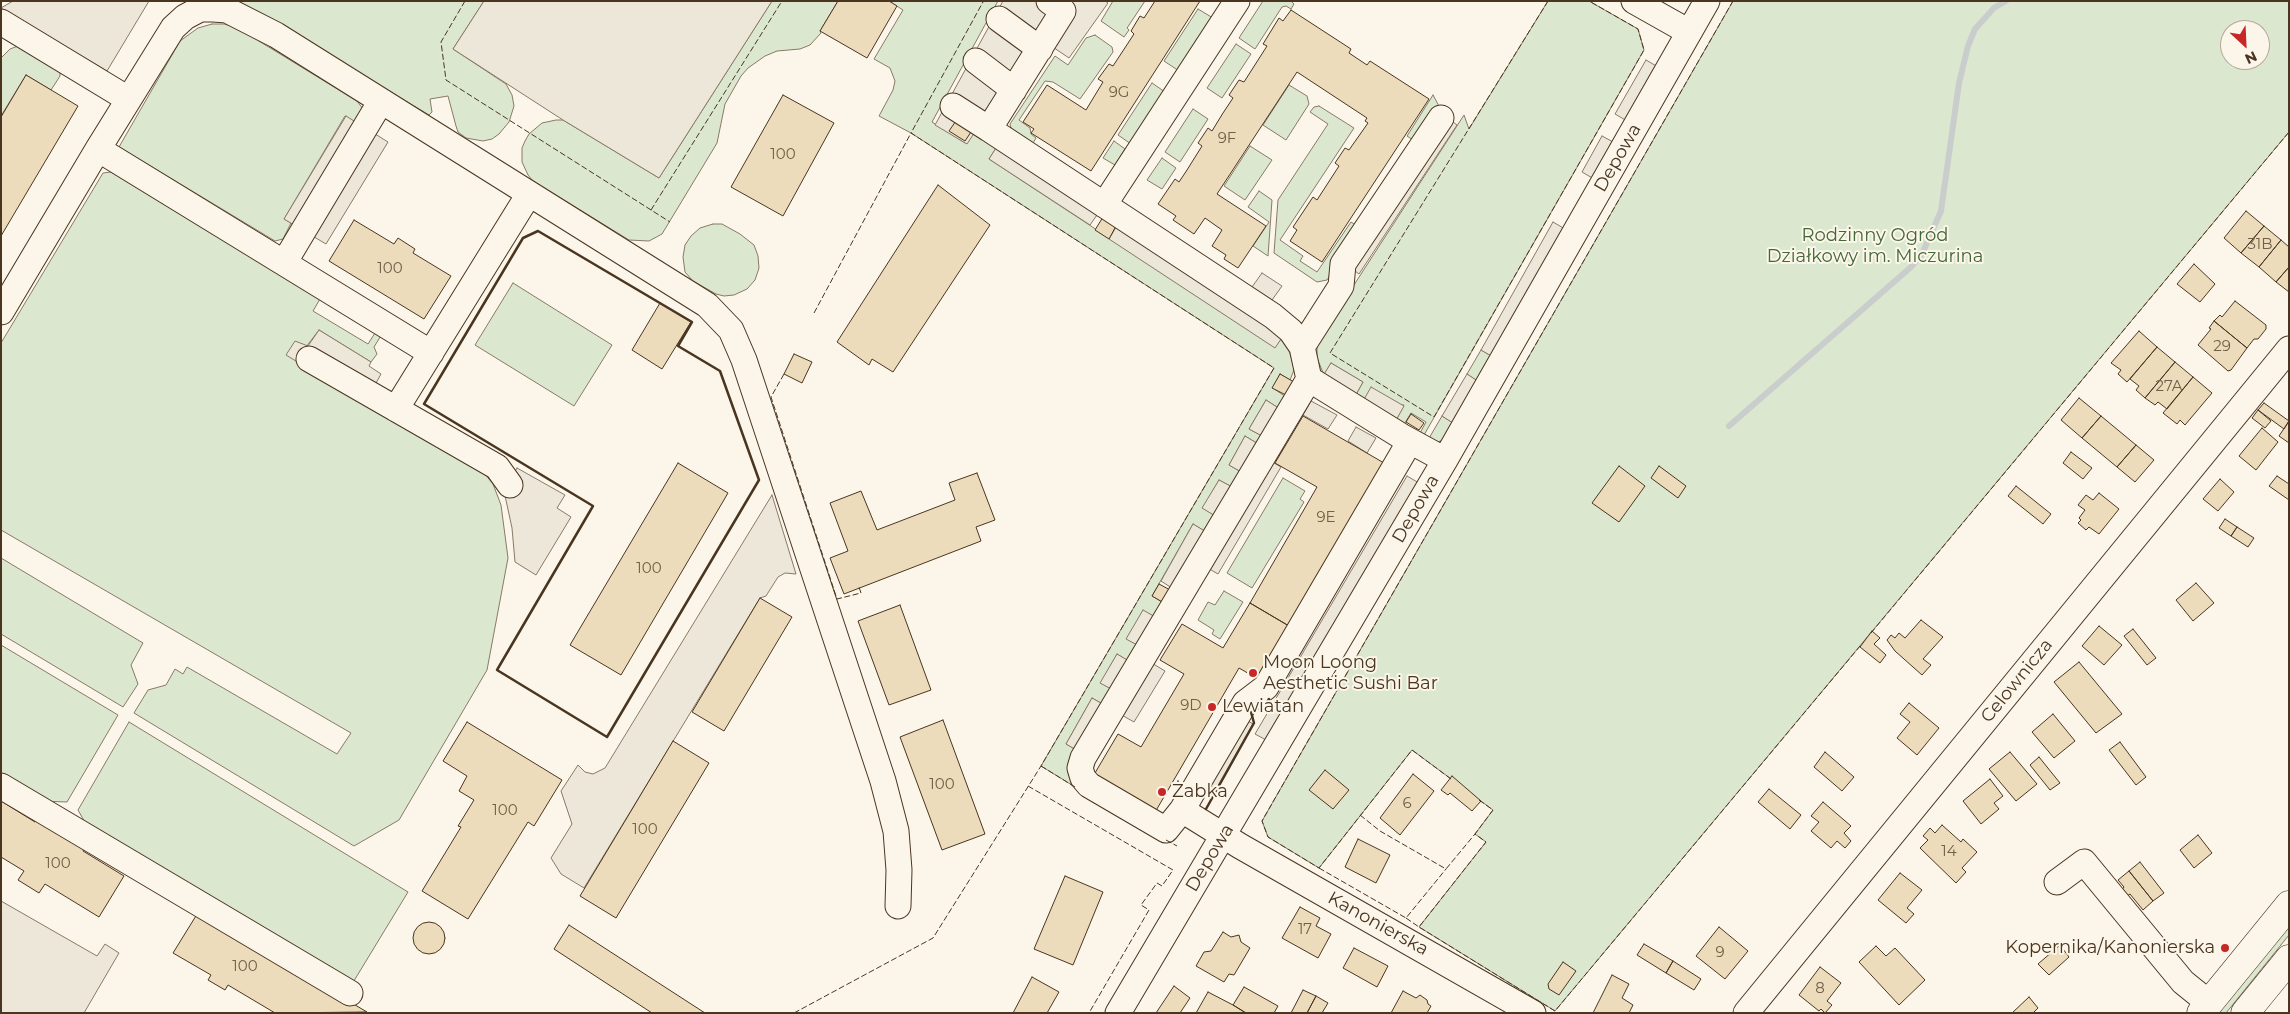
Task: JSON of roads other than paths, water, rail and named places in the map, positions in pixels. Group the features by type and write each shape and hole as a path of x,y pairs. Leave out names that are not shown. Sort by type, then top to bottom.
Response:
{"main road":[{"path":"2205,1008 2289,905"},
{"path":"2245,1013 2289,959"}],"street":[{"path":"989,129 1063,11 1049,1"},
{"path":"1104,205 1237,1"},
{"path":"1634,1 1689,32"},
{"name":"Depowa","path":"1118,1013 1444,460 1707,1"},
{"path":"1,312 128,99 173,28 185,17 200,9 214,8 227,10 276,35 706,305 731,330 744,360 883,781 896,831 899,870 898,906"},
{"path":"999,20 1040,49"},
{"path":"3,26 128,99"},
{"path":"976,61 1014,90"},
{"path":"284,263 382,102"},
{"path":"953,106 1273,316 1292,331 1302,347 1309,379 1088,750 1080,768 1083,778 1090,785 1166,830 1182,810 1245,703 1266,687 1410,441"},
{"path":"1302,347 1341,286 1343,264 1441,118"},
{"path":"98,149 431,353"},
{"path":"396,408 529,194"},
{"name":"Celownicza","path":"1746,1013 2289,349"},
{"path":"309,359 497,467 510,485"},
{"path":"1309,379 1444,460"},
{"path":"1,786 350,993"},
{"name":"Kanonierska","path":"1182,810 1533,1013"},
{"path":"2057,882 2084,862 2205,1008"}],"waterway":[{"path":"1729,426 1911,267 1922,254 1941,211 1959,83 1968,46 1975,29 1994,8 2006,1"}],"place":[{"name":"Moon Loong Aesthetic Sushi Bar","path":"1253,673"},
{"name":"Lewiatan","path":"1212,707"},
{"name":"Żabka","path":"1162,792"},
{"name":"Kopernika/Kanonierska","path":"2225,948"}],"park label":[{"name":"Rodzinny Ogród Działkowy im. Miczurina","path":"1875,246"}]}
